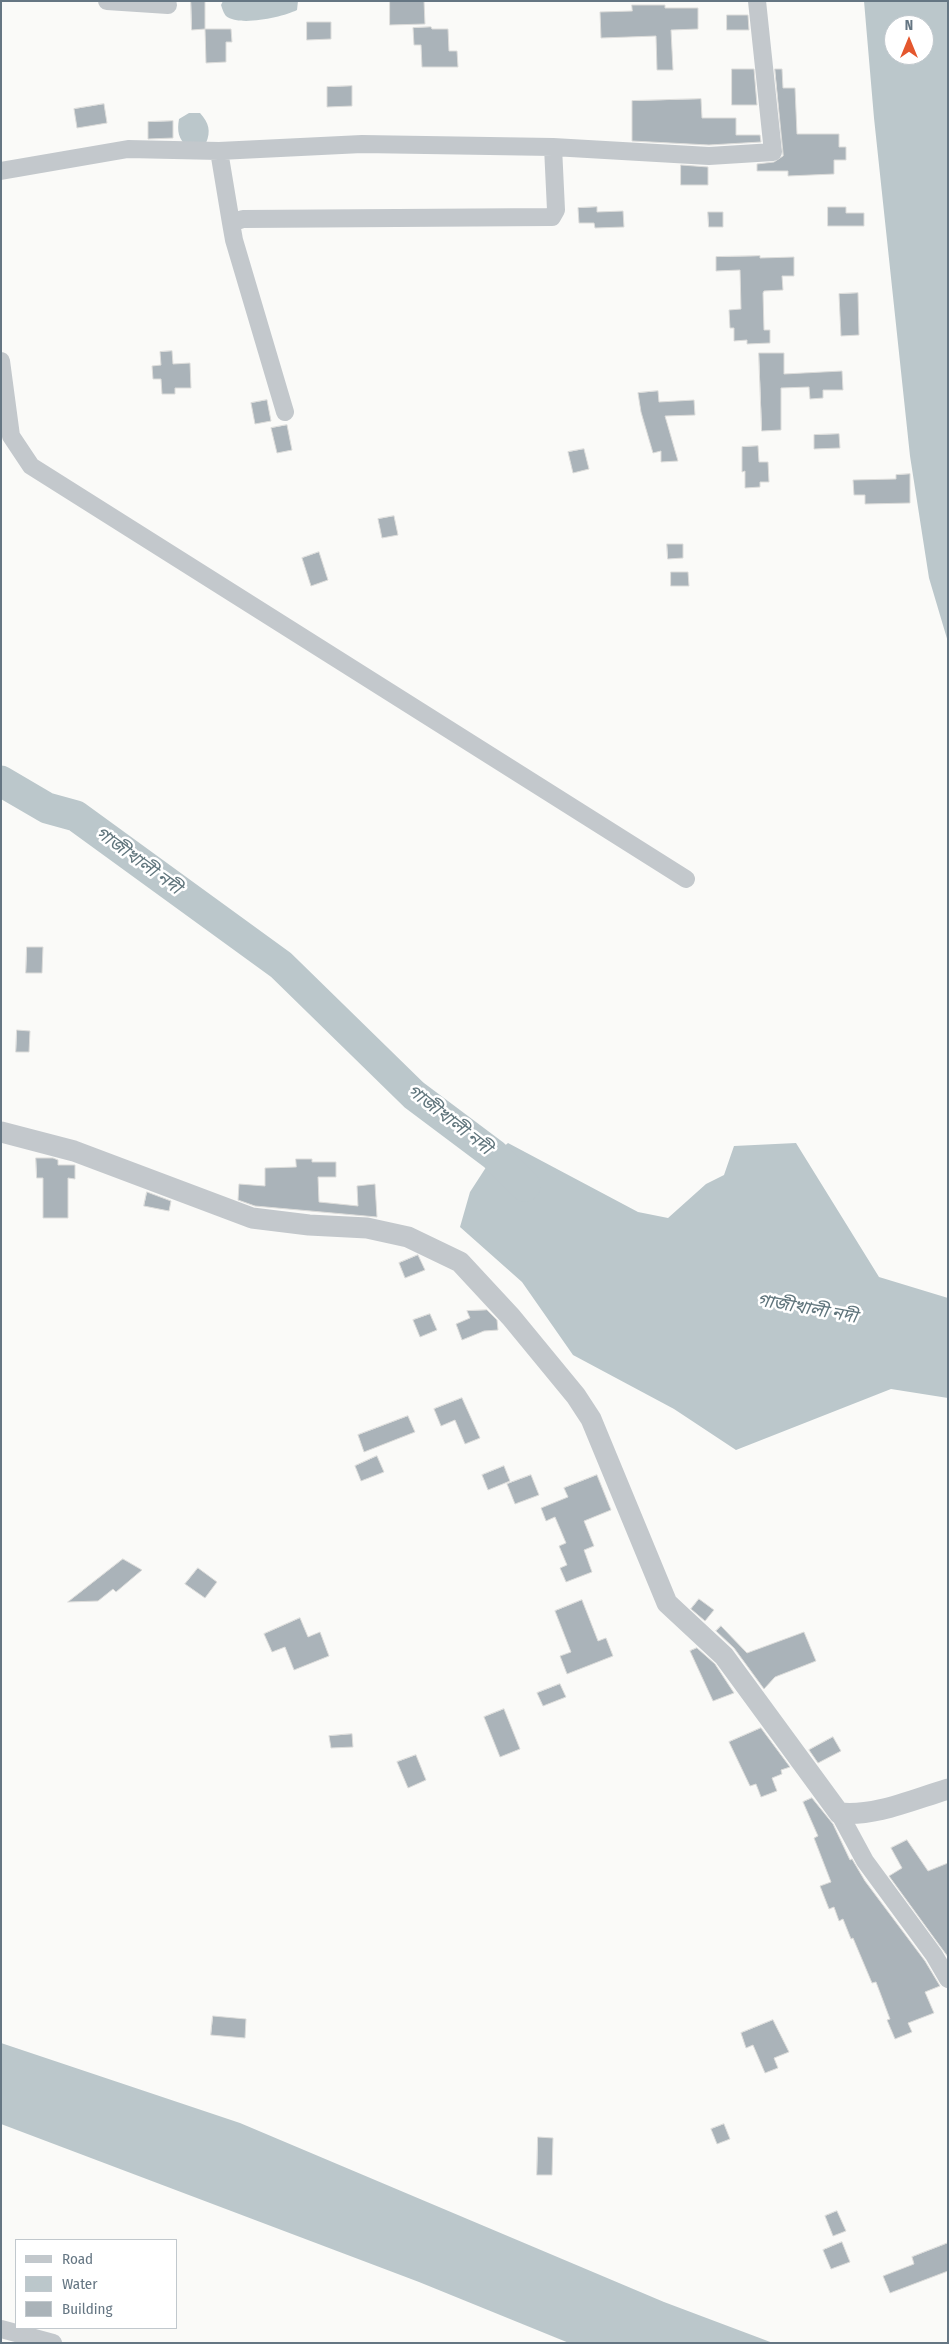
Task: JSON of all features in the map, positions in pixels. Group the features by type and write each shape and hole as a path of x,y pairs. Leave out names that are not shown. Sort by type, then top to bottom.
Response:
{"street":[{"path":"107,1 168,5"},
{"path":"1,171 128,149 219,151 362,144 553,147 708,156 773,152 757,1"},
{"path":"231,224 243,219 552,217 556,210 553,147"},
{"path":"219,151 234,240 285,412"},
{"path":"1,361 11,436 31,466 686,878"},
{"path":"1,1132 74,1151 252,1218 309,1225 367,1228 408,1237 460,1262 535,1346 576,1396 590,1419 667,1603 724,1656 839,1813 865,1861 934,1954 948,1979"},
{"path":"839,1813 851,1814 874,1811 948,1789"},
{"path":"1,2329 53,2343"}],"water":[{"path":"223,1 298,1 297,10 272,18 241,21 226,16 221,5"},
{"path":"864,1 948,1 948,642 929,578 910,456 874,118"},
{"path":"189,113 200,113 205,120 209,131 206,143 188,147 180,138 178,131 179,119"},
{"path":"508,1143 638,1212 668,1218 706,1184 724,1175 734,1146 796,1143 879,1277 948,1298 948,1398 891,1389 736,1450 674,1409 573,1355 522,1282 460,1227 470,1192 494,1155"},
{"path":"1,2043 240,2123 664,2302 773,2343 569,2343 419,2282 1,2124"}],"building":[{"path":"191,1 205,1 205,29 192,30"},
{"path":"390,1 424,1 425,24 390,25"},
{"path":"632,5 698,8 698,29 671,30 673,70 657,70 656,36 601,38 600,12 632,11"},
{"path":"727,15 748,15 749,30 727,30"},
{"path":"307,22 331,22 331,39 307,40"},
{"path":"431,27 432,29 448,29 449,51 457,51 458,67 422,67 421,45 414,45 413,28"},
{"path":"205,29 231,29 232,42 226,42 226,62 206,63"},
{"path":"732,69 754,69 757,105 732,105"},
{"path":"775,69 782,69 783,88 795,88 797,134 839,134 839,147 846,147 846,160 834,160 834,174 788,176 788,171 757,171 757,164 774,162 783,156"},
{"path":"352,86 352,106 327,107 327,87"},
{"path":"701,99 702,118 736,118 736,135 760,135 761,142 709,145 632,141 632,101"},
{"path":"104,104 107,123 77,128 74,109"},
{"path":"173,121 173,138 148,139 148,122"},
{"path":"681,165 708,167 708,185 681,185"},
{"path":"597,207 597,212 623,211 624,227 595,228 594,223 579,223 578,208"},
{"path":"828,207 846,207 846,213 864,213 864,226 828,226"},
{"path":"708,212 723,212 723,227 709,227"},
{"path":"760,256 760,258 794,257 794,276 782,276 783,290 764,291 763,293 764,330 770,330 770,343 747,344 747,340 734,341 734,328 730,328 729,310 741,309 740,270 716,271 716,257"},
{"path":"858,293 859,335 841,336 839,294"},
{"path":"172,351 173,364 190,363 191,388 175,388 175,394 162,394 161,379 153,379 152,366 161,365 160,352"},
{"path":"759,353 784,353 784,374 842,371 843,390 823,390 823,398 810,399 809,387 781,388 781,430 762,431"},
{"path":"658,391 659,402 694,400 695,415 665,416 678,461 661,462 661,451 653,453 641,412 638,393"},
{"path":"267,400 271,421 255,424 251,403"},
{"path":"287,425 292,450 277,453 271,428"},
{"path":"839,434 840,448 814,449 814,435"},
{"path":"758,446 759,462 768,462 769,482 760,482 760,487 745,488 745,471 742,472 742,447"},
{"path":"584,449 589,469 573,473 568,452"},
{"path":"910,474 910,503 865,504 865,495 854,495 853,480 896,479 896,475"},
{"path":"394,516 398,535 382,538 378,519"},
{"path":"667,544 683,544 683,558 668,559"},
{"path":"319,552 328,580 311,586 302,558"},
{"path":"671,572 688,572 689,586 671,586"},
{"path":"27,947 43,947 42,973 26,973"},
{"path":"17,1030 30,1031 29,1052 16,1052"},
{"path":"36,1158 53,1158 58,1160 58,1165 75,1165 75,1179 68,1178 68,1218 43,1218 43,1178 37,1178"},
{"path":"296,1159 312,1159 312,1162 336,1162 336,1177 318,1177 319,1202 358,1206 357,1186 375,1184 377,1217 255,1206 238,1200 239,1184 265,1186 265,1168 296,1167"},
{"path":"147,1192 171,1201 169,1211 144,1206"},
{"path":"418,1255 425,1270 405,1278 399,1263"},
{"path":"487,1310 497,1320 498,1330 484,1331 462,1340 456,1324 470,1318 467,1311"},
{"path":"430,1314 437,1330 420,1337 413,1320"},
{"path":"462,1398 480,1438 465,1444 455,1420 441,1426 434,1409"},
{"path":"408,1416 415,1432 364,1452 358,1435"},
{"path":"377,1456 384,1472 361,1481 355,1466"},
{"path":"504,1466 510,1481 488,1490 482,1475"},
{"path":"531,1475 539,1495 515,1504 507,1484"},
{"path":"597,1475 611,1510 584,1521 594,1546 584,1550 592,1572 566,1582 560,1568 567,1565 559,1546 566,1543 555,1517 546,1521 541,1508 568,1497 564,1488"},
{"path":"123,1559 142,1570 116,1592 113,1589 98,1601 68,1602"},
{"path":"198,1568 217,1582 205,1598 185,1584"},
{"path":"699,1599 714,1610 705,1621 691,1609"},
{"path":"582,1600 598,1641 606,1638 613,1656 567,1674 560,1656 571,1652 555,1611"},
{"path":"300,1618 308,1637 320,1632 329,1656 294,1670 285,1647 272,1652 264,1634"},
{"path":"721,1626 747,1653 804,1632 816,1661 775,1677 764,1689 734,1648 716,1631"},
{"path":"697,1648 715,1664 734,1693 713,1701 690,1651"},
{"path":"560,1684 566,1697 543,1706 537,1693"},
{"path":"504,1709 520,1749 500,1757 484,1717"},
{"path":"761,1728 790,1767 781,1770 782,1774 772,1778 777,1791 761,1797 756,1784 750,1786 729,1742"},
{"path":"352,1734 353,1747 331,1748 329,1736"},
{"path":"833,1737 841,1751 818,1763 809,1750"},
{"path":"416,1755 426,1780 408,1788 397,1762"},
{"path":"812,1798 833,1824 850,1860 852,1859 865,1881 925,1961 940,1986 925,1992 934,2013 908,2023 912,2032 895,2039 887,2020 890,2019 876,1982 872,1983 843,1919 839,1921 834,1907 829,1909 820,1886 831,1882 814,1838 818,1836 803,1802"},
{"path":"907,1840 928,1871 948,1863 948,1957 889,1876 902,1868 891,1848"},
{"path":"213,2016 246,2019 245,2038 211,2035"},
{"path":"773,2020 789,2052 774,2058 778,2068 765,2073 753,2045 746,2048 741,2033"},
{"path":"724,2124 730,2139 717,2144 711,2129"},
{"path":"538,2137 553,2138 552,2175 537,2175"},
{"path":"837,2211 846,2231 833,2236 825,2216"},
{"path":"842,2242 850,2262 831,2269 823,2250"},
{"path":"948,2243 948,2271 890,2293 883,2276 914,2264 912,2257"}],"waterway":[{"name":"গাজীখালী নদী","path":"1,781 47,808 76,816 281,965 414,1095 494,1155 525,1186"}]}
